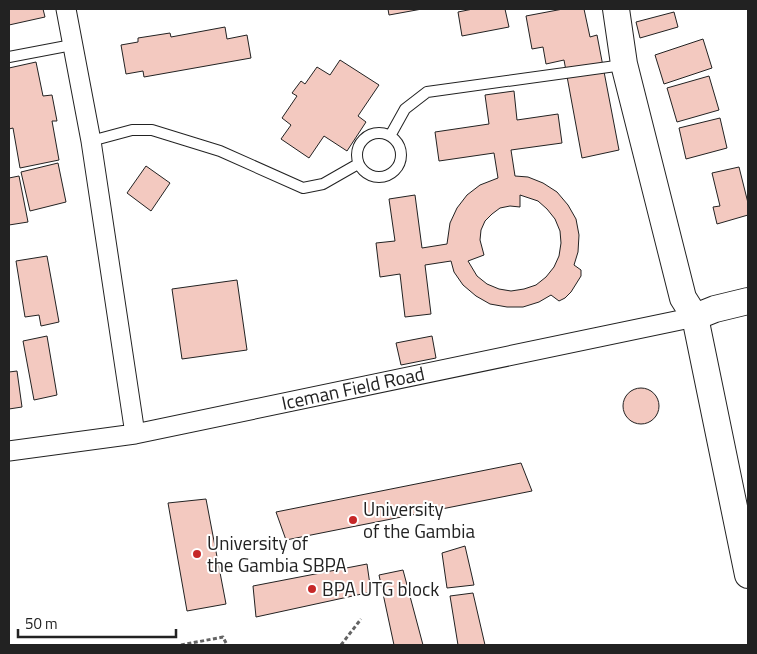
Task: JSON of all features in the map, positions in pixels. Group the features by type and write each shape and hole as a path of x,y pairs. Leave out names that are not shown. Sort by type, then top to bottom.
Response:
{"street":[{"path":"66,9 91,141 134,434"},
{"path":"616,9 624,64 683,298 695,317 748,575"},
{"path":"695,317 748,302"},
{"name":"Iceman Field Road","path":"9,451 134,434 695,317"}],"lane":[{"path":"9,57 72,45"},
{"path":"390,136 405,109 427,92 624,64"},
{"path":"91,141 132,130 152,130 220,151 303,188 323,184 358,164"},
{"path":"377,133 390,136 395,140 401,153 394,172 381,177 374,177 368,174 358,164 357,151 364,139 377,133"}],"path":[{"path":"341,645 361,619"},
{"path":"181,645 223,637 227,645"}],"building":[{"path":"9,9 43,9 45,17 9,25"},
{"path":"388,9 422,9 389,15"},
{"path":"473,9 505,9 509,27 462,36 458,12"},
{"path":"563,9 584,9 590,37 597,35 619,150 582,158 564,60 546,64 543,47 532,49 526,16"},
{"path":"674,12 678,27 640,38 636,22"},
{"path":"225,27 227,39 247,35 251,58 144,77 143,71 126,74 121,45 138,42 138,38 170,33 171,37"},
{"path":"703,39 712,68 664,84 655,55"},
{"path":"340,60 379,85 358,116 366,122 347,151 324,136 309,158 281,139 291,125 282,118 297,96 292,93 301,81 305,84 317,67 330,75"},
{"path":"36,62 43,96 52,95 57,121 52,121 59,160 20,168 13,128 9,129 9,68"},
{"path":"709,76 719,110 677,122 667,88"},
{"path":"514,91 517,120 558,114 562,143 511,150 515,176 528,177 543,183 557,192 568,205 576,219 579,235 578,252 574,265 581,270 581,276 571,292 559,301 551,295 539,302 523,307 507,307 490,304 476,296 463,285 454,272 451,261 425,265 431,314 405,317 400,274 380,277 376,243 395,241 389,199 415,195 422,248 447,244 450,223 457,208 467,195 480,185 498,178 494,153 439,161 435,132 489,124 485,95","holes":["520,195 538,201 555,219 560,231 559,256 554,267 536,285 524,289 511,291 487,284 477,276 468,261 484,255 480,240 481,230 485,221 500,208 520,207"]},
{"path":"720,118 727,148 686,159 679,128"},
{"path":"58,163 66,202 30,211 21,172"},
{"path":"146,166 170,183 151,211 127,193"},
{"path":"739,167 748,203 748,215 717,224 713,207 720,206 712,173"},
{"path":"19,176 28,222 9,225 9,178"},
{"path":"47,256 59,322 41,326 39,315 25,317 16,261"},
{"path":"237,280 247,350 182,359 172,289"},
{"path":"47,336 57,395 34,400 23,341"},
{"path":"432,336 436,358 401,365 396,343"},
{"path":"17,371 22,407 9,409 9,372"},
{"path":"641,388 648,389 654,393 658,399 658,413 654,419 648,423 641,424 634,423 628,419 624,413 623,406 624,399 628,393 634,389"},
{"path":"521,463 532,491 286,540 276,512"},
{"name":"University of the Gambia SBPA","path":"206,499 226,604 187,611 168,503"},
{"path":"465,546 474,585 447,588 442,553"},
{"name":"BPA UTG block","path":"367,564 371,592 256,617 253,586"},
{"path":"403,570 423,645 394,645 379,575"},
{"path":"473,593 485,645 458,645 450,596"}],"place":[{"name":"University of the Gambia","path":"353,520"},
{"name":"University of the Gambia SBPA","path":"197,554"},
{"name":"BPA UTG block","path":"312,589"}]}
